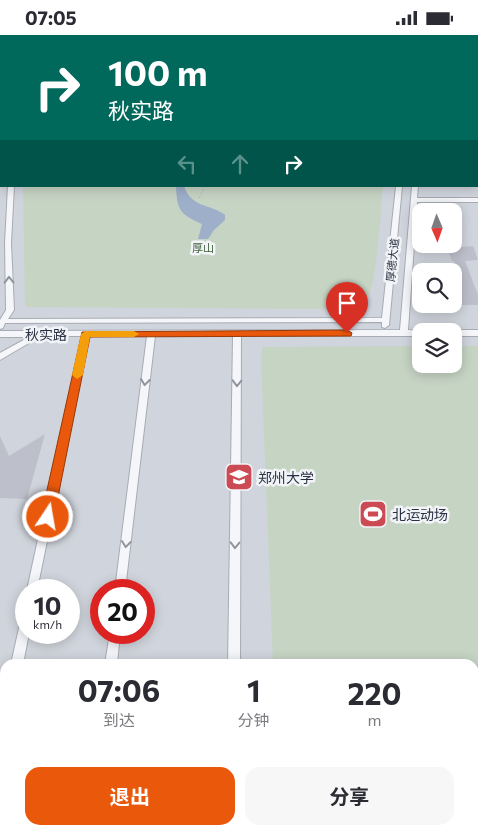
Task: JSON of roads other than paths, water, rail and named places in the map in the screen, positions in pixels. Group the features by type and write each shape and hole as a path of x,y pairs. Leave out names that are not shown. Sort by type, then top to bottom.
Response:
{"lane":[{"path":"2,323 10,310 8,243 12,187"},
{"name":"厚德大道","path":"384,333 399,187"},
{"name":"厚德大道","path":"404,333 415,187"},
{"path":"414,200 478,200"},
{"path":"2,323 385,320"},
{"name":"秋实路","path":"0,334 412,333"},
{"path":"462,333 478,333"},
{"path":"0,357 40,334"},
{"path":"34,579 86,334"},
{"path":"121,579 151,334"},
{"path":"234,659 238,334"},
{"path":"18,659 21,644"},
{"path":"112,659 114,644"}],"water":[{"path":"176,187 184,187 191,198 196,202 220,211 225,215 225,220 214,230 208,239 198,239 202,224 184,214 177,201"}],"place":[{"name":"郑州大学","path":"239,477"},
{"name":"北运动场","path":"373,514"}],"park label":[{"name":"厚山","path":"203,247"}]}
